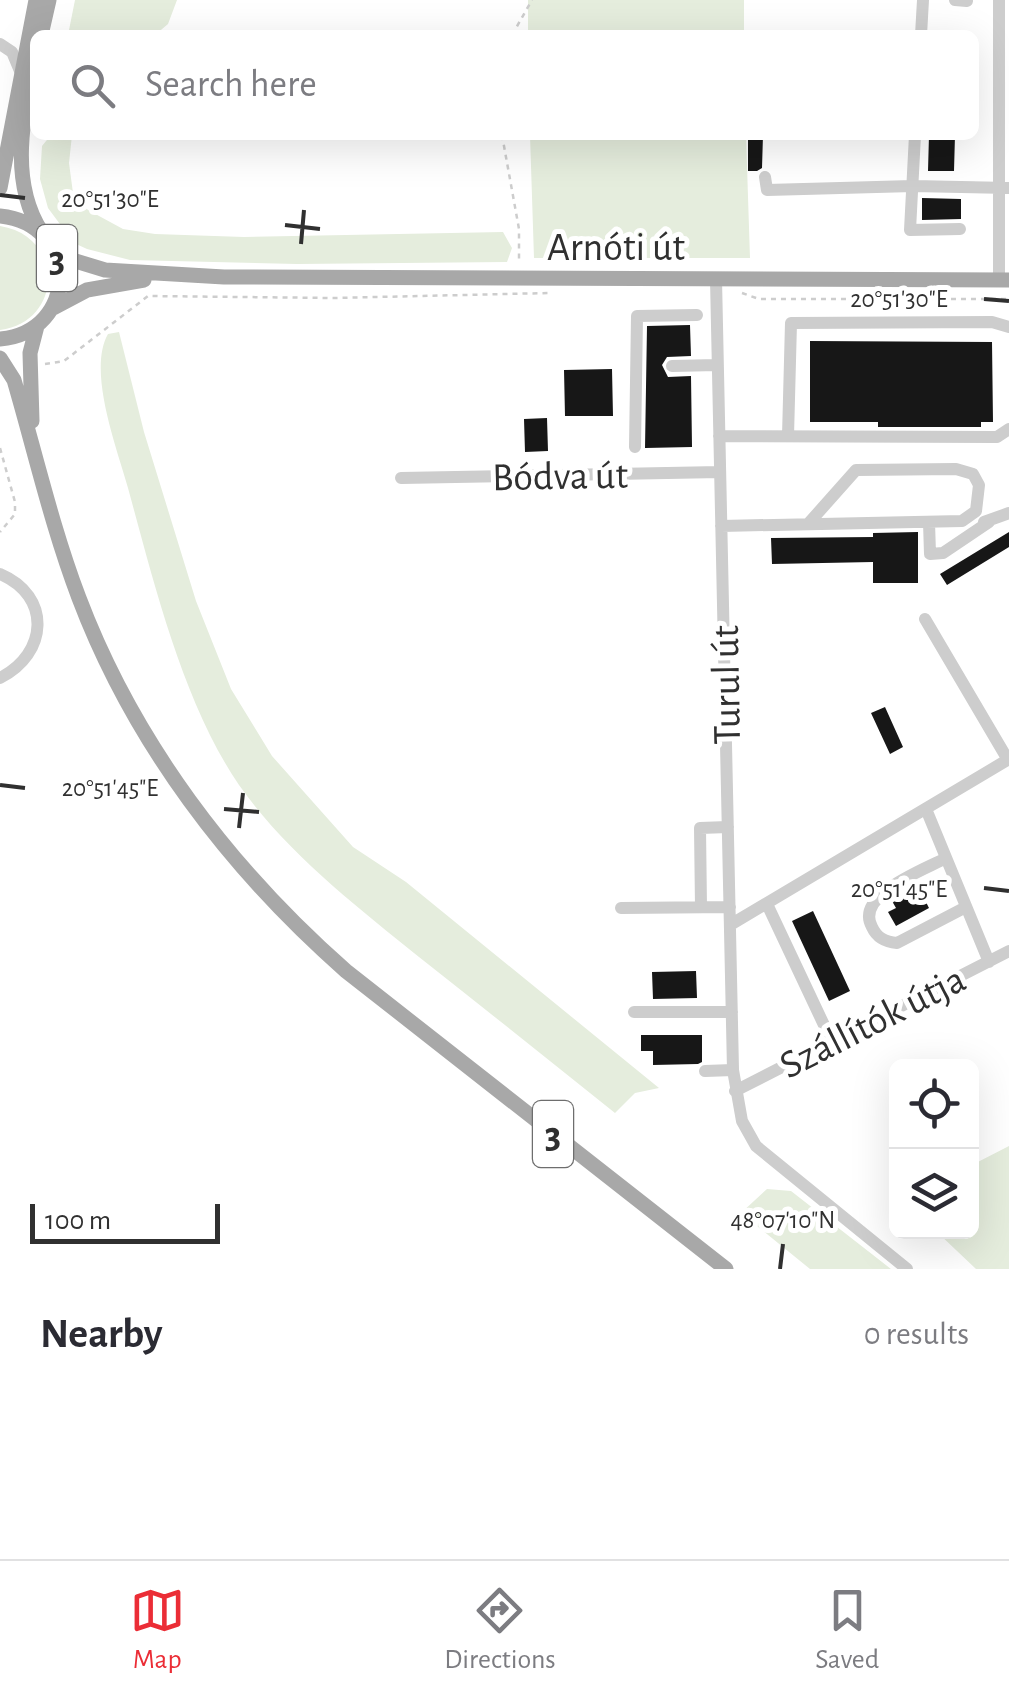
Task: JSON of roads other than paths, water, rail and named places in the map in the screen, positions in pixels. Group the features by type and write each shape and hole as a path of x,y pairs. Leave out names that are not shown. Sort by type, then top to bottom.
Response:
{"main road":[{"name":"3","path":"0,188 36,0"},
{"path":"42,30 49,0"},
{"name":"3","path":"0,339 19,336 37,326 53,308 60,282 56,255 28,207 21,180 30,81"},
{"name":"3","path":"0,216 21,220 46,238"},
{"path":"56,255 104,270 224,277"},
{"path":"53,308 87,290 133,281 224,277"},
{"name":"Arnóti út","path":"224,277 716,285 1004,280"},
{"name":"3","path":"35,453 29,366 37,326"},
{"name":"3","path":"0,358 14,380 66,561 115,680 166,767 225,847 288,917 346,971 726,1269"}],"street":[{"path":"921,30 923,0"},
{"path":"955,0 968,1"},
{"path":"1000,0 1004,280"},
{"path":"0,44 12,52 20,71"},
{"path":"915,140 910,230 960,229"},
{"path":"765,177 767,190 1004,188"},
{"name":"Turul út","path":"716,285 735,1091 745,1128 764,1154 907,1269"},
{"path":"635,447 637,316 697,315"},
{"path":"788,436 791,323 992,322 1009,327"},
{"path":"672,366 717,365"},
{"path":"719,436 997,437 1009,429"},
{"path":"808,524 856,470 956,469 973,474 979,485 978,505 962,521"},
{"name":"Bódva út","path":"401,478 720,472"},
{"path":"929,522 930,554 943,554 1009,513"},
{"path":"722,526 989,522"},
{"path":"0,574 25,592 38,628 33,650 16,670 0,678"},
{"path":"730,925 1008,759 925,619"},
{"path":"926,809 989,962"},
{"path":"701,907 700,828 728,827"},
{"path":"946,858 875,898 868,912 871,926 885,941 897,943 966,907"},
{"path":"767,904 832,1042"},
{"path":"621,908 730,907"},
{"name":"Szállítók útja","path":"735,1091 1009,952"},
{"path":"634,1012 732,1012"},
{"path":"705,1071 733,1070"}]}
